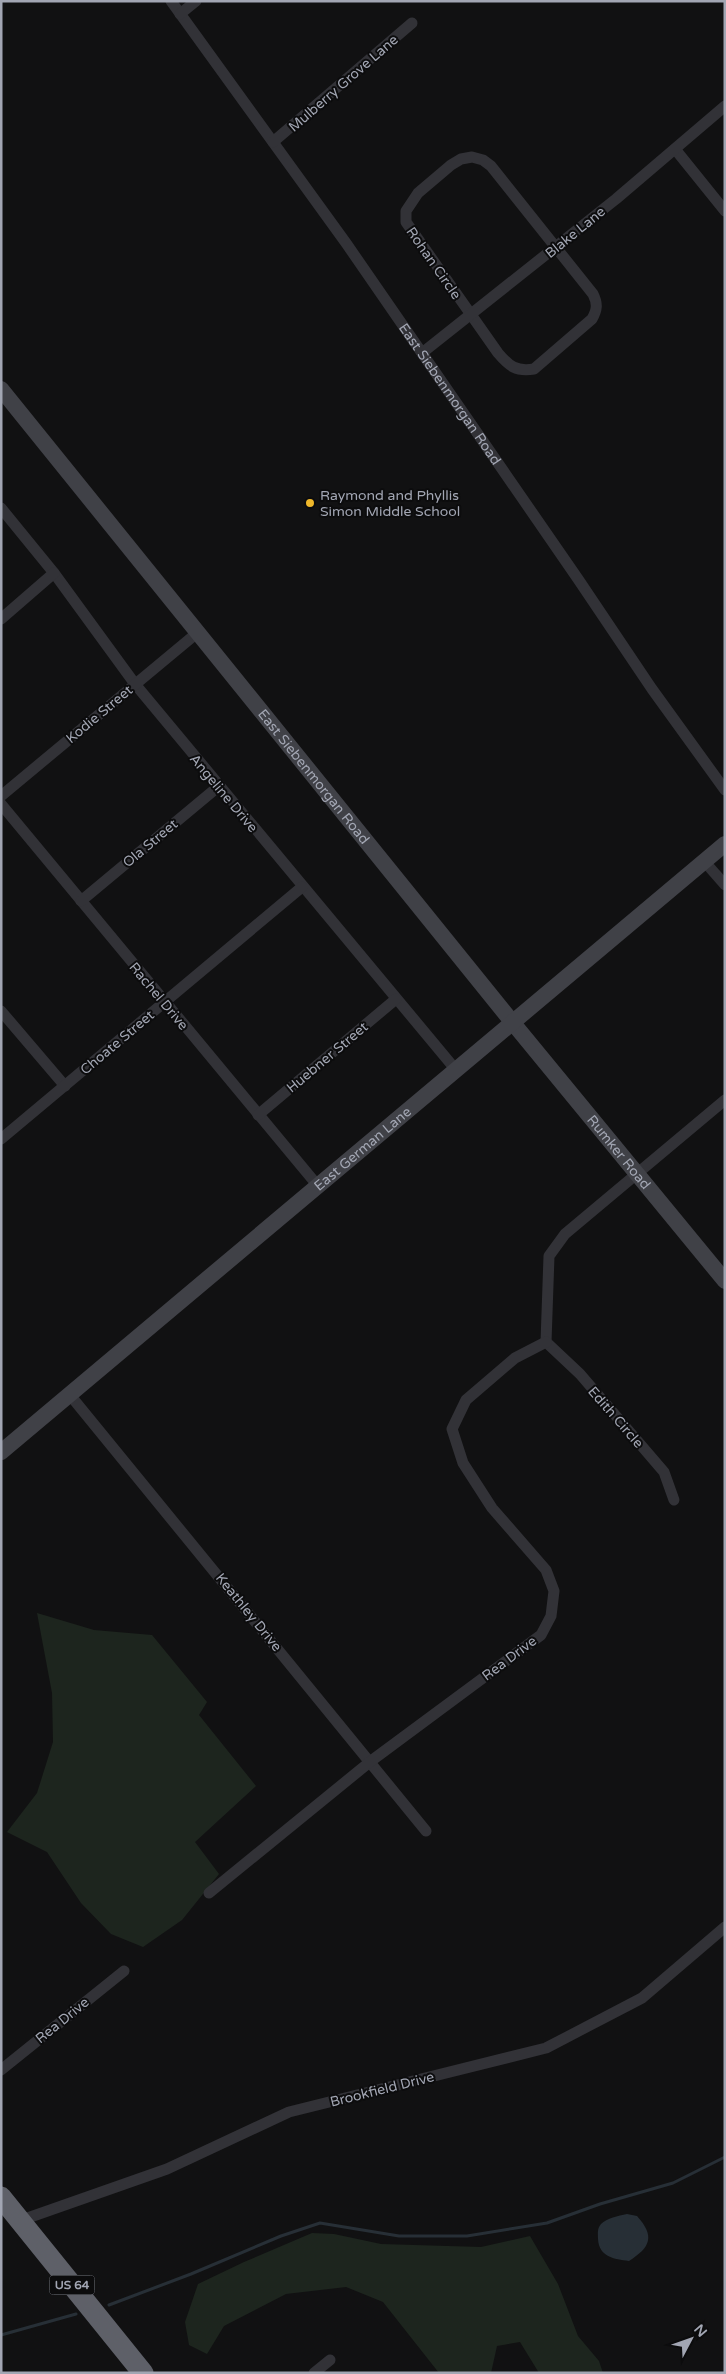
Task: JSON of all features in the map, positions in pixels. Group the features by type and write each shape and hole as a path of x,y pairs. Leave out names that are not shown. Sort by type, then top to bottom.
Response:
{"highway":[{"name":"US 64","path":"1,2197 143,2373"}],"street":[{"name":"East Siebenmorgan Road","path":"171,1 274,142 422,353 652,689 725,790"},
{"path":"180,14 196,1"},
{"name":"Mulberry Grove Lane","path":"274,142 412,23"},
{"name":"Blake Lane","path":"422,353 556,247 725,106"},
{"path":"675,149 725,211"},
{"name":"Rohan Circle","path":"472,157 483,160 491,166 556,247 593,294 597,302 596,311 592,319 542,363 534,369 523,371 511,368 470,315 406,222 406,211 410,202 451,165 461,159 472,157"},
{"name":"East Siebenmorgan Road","path":"1,390 513,1024"},
{"name":"Angeline Drive","path":"1,508 54,573 135,684 456,1070"},
{"path":"1,619 54,573"},
{"name":"Kodie Street","path":"1,796 197,633"},
{"name":"Ola Street","path":"81,901 219,786"},
{"name":"Rachel Drive","path":"1,804 318,1186"},
{"name":"East German Lane","path":"1,1452 513,1024 725,844"},
{"path":"704,861 725,885"},
{"name":"Choate Street","path":"1,1140 302,887"},
{"name":"Huebner Street","path":"258,1115 396,999"},
{"path":"1,1011 65,1086"},
{"name":"Rumker Road","path":"513,1024 725,1281"},
{"path":"546,1342 549,1256 565,1234 725,1100"},
{"name":"Edith Circle","path":"546,1342 580,1374 664,1472 674,1500"},
{"name":"Rea Drive","path":"209,1893 371,1761 541,1635 551,1616 554,1591 546,1570 492,1508 463,1463 452,1428 466,1400 515,1358 546,1342"},
{"name":"Keathley Drive","path":"70,1395 371,1761 426,1831"},
{"name":"Brookfield Drive","path":"19,2220 167,2169 289,2112 546,2048 642,1998 725,1927"},
{"name":"Rea Drive","path":"1,2070 124,1971"},
{"path":"314,2373 330,2360"}],"shaded area":[{"path":"37,1613 94,1630 152,1635 207,1702 199,1715 256,1786 195,1842 219,1874 182,1920 143,1947 111,1934 81,1903 47,1852 7,1832 37,1793 53,1742 52,1693"},
{"path":"627,2214 637,2216 643,2223 648,2235 646,2246 629,2261 608,2256 601,2250 598,2239 598,2229 603,2222 616,2216"},
{"path":"312,2233 334,2234 381,2244 481,2247 530,2236 558,2284 578,2336 599,2361 603,2373 539,2373 520,2342 497,2346 491,2373 439,2373 383,2302 346,2287 286,2294 224,2326 207,2354 189,2345 185,2322 198,2284"}],"waterway":[{"path":"109,2305 191,2274 281,2236 320,2223 399,2236 467,2236 547,2223 600,2204 673,2183 725,2157"},
{"path":"1,2335 76,2314"}],"place":[{"name":"Raymond and Phyllis Simon Middle School","path":"310,503"}]}
